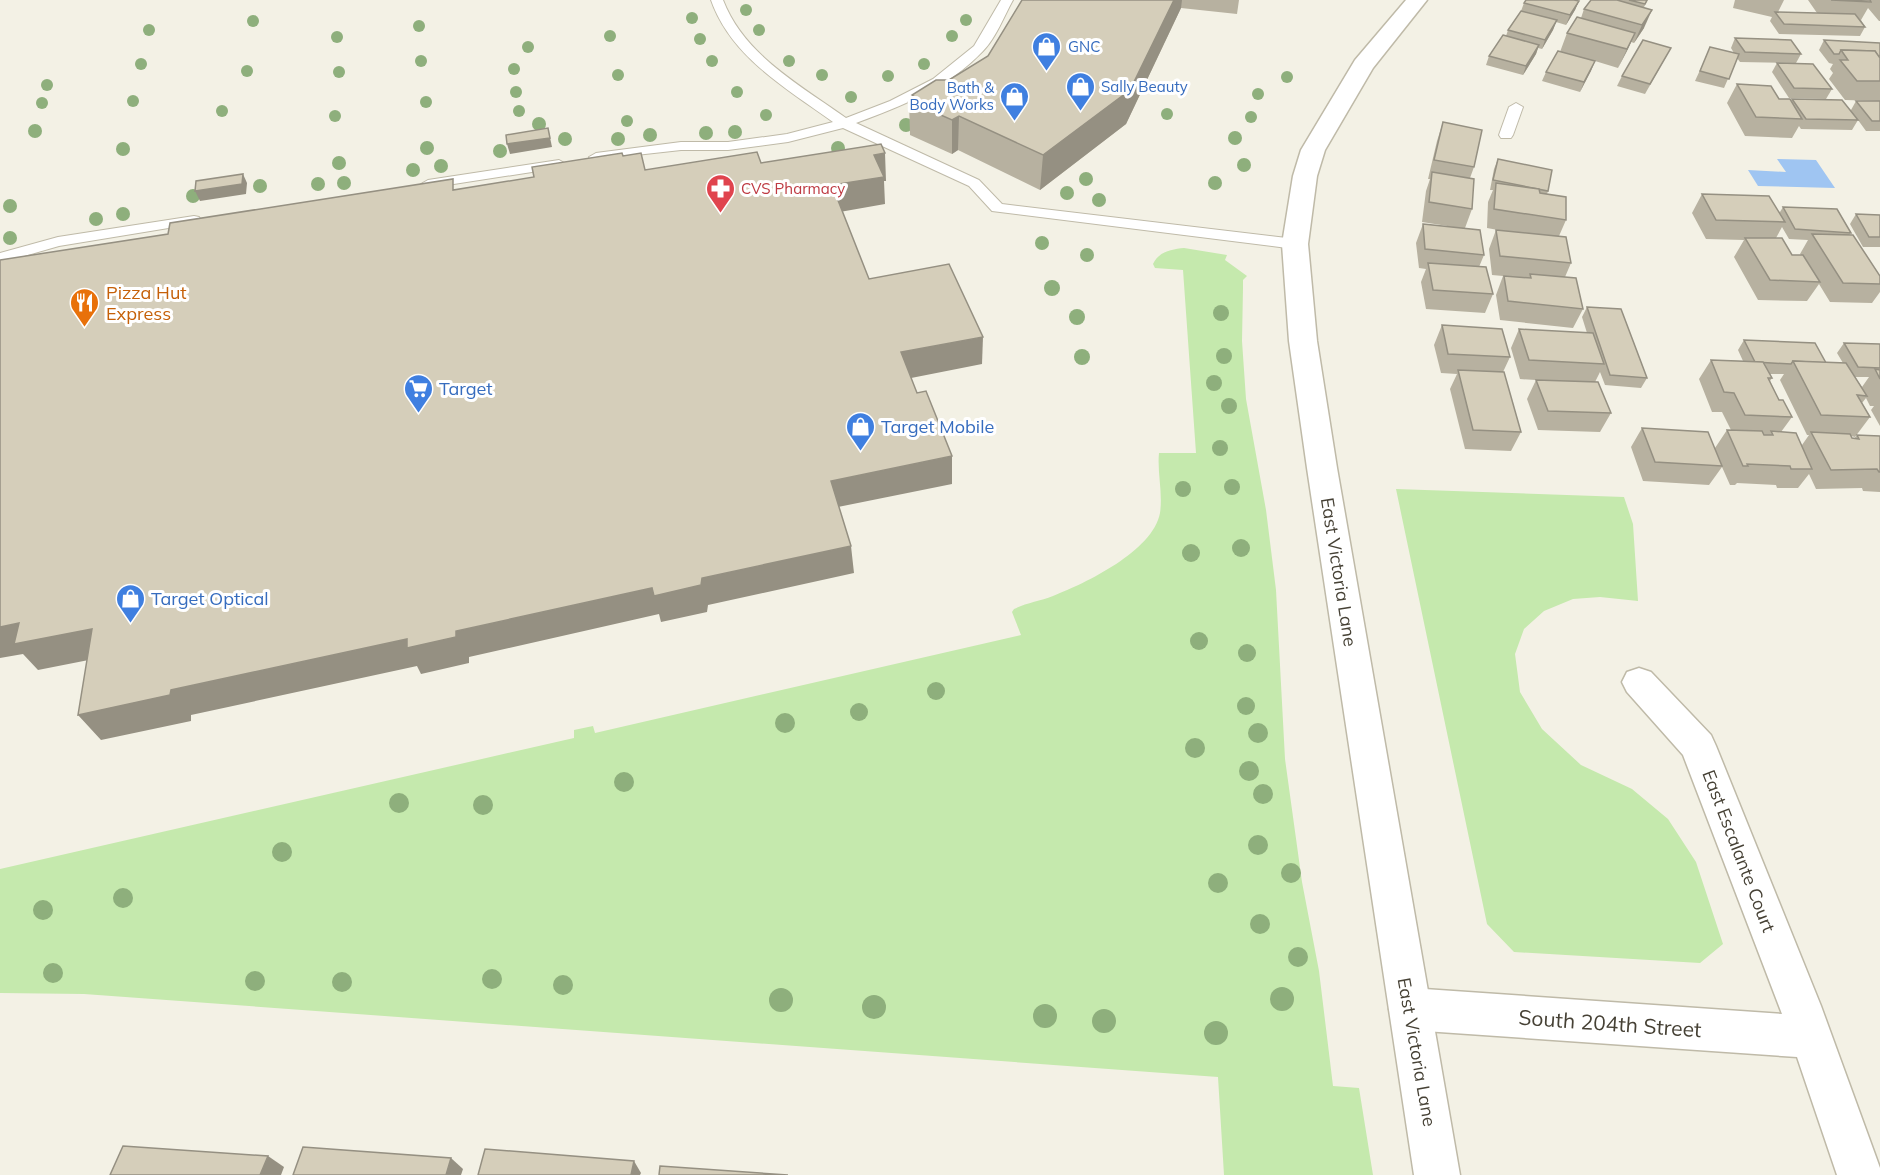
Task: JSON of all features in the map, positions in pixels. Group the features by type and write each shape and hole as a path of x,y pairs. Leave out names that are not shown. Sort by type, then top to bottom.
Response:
{"street":[{"name":"East Victoria Lane","path":"1417,0 1363,64 1313,150 1305,176 1295,244 1302,341 1437,1175"},
{"name":"East Escalante Court","path":"1639,682 1698,746 1811,1037 1860,1175"},
{"name":"South 204th Street","path":"1410,1010 1811,1037"}],"lane":[{"path":"717,0 724,19 739,40 765,66 844,123 974,183 997,208 1295,244"},
{"path":"409,187 681,146 728,147 788,138 844,123 895,104 938,82 979,48 1007,0"},
{"path":"1506,135 1516,107"},
{"path":"0,258 58,242 213,217"}],"green space":[{"path":"1184,248 1227,255 1225,260 1247,276 1243,280 1242,341 1246,399 1266,510 1276,590 1285,759 1302,882 1319,971 1333,1086 1359,1088 1373,1175 1224,1175 1218,1077 84,994 0,993 0,869 574,738 574,730 593,726 595,733 1021,635 1012,612 1014,609 1053,596 1100,574 1132,553 1155,527 1160,513 1161,498 1159,453 1196,453 1183,270 1155,268 1153,264 1162,254"},
{"path":"1396,489 1624,497 1633,524 1638,601 1600,597 1573,599 1544,611 1524,629 1515,654 1520,692 1542,729 1581,765 1632,789 1668,819 1696,862 1723,944 1700,963 1514,952 1487,924"}],"water":[{"path":"1777,159 1816,160 1835,188 1758,186 1748,170 1786,172"}],"building":[{"path":"1022,0 1174,0 1130,90 1043,155 959,116 952,120 909,101 915,97 912,95 936,80 949,80 988,56"},
{"path":"1526,0 1579,1 1570,15 1524,3"},
{"path":"1591,0 1617,0 1652,10 1642,25 1584,9"},
{"path":"1629,0 1647,0 1645,4"},
{"path":"1831,0 1870,0 1871,2"},
{"path":"1521,11 1557,20 1545,40 1508,30"},
{"path":"1775,12 1855,14 1865,27 1784,24"},
{"path":"1577,17 1635,33 1627,49 1567,33"},
{"path":"1503,35 1539,45 1526,66 1489,56"},
{"path":"1735,38 1791,40 1801,54 1745,52"},
{"path":"1643,40 1671,48 1650,84 1622,76"},
{"path":"1824,40 1880,43 1880,56 1875,51 1841,50 1839,54 1834,54"},
{"path":"1710,47 1739,54 1729,79 1700,71"},
{"path":"1841,50 1875,51 1880,58 1880,81 1857,81 1840,60 1848,60"},
{"path":"1558,51 1595,61 1584,82 1546,72"},
{"path":"1777,63 1813,64 1832,89 1794,88"},
{"path":"1737,84 1771,86 1779,99 1790,99 1802,119 1756,117"},
{"path":"1792,99 1842,100 1858,120 1806,119"},
{"path":"1856,101 1880,101 1880,121 1872,121"},
{"path":"1443,122 1482,130 1474,167 1434,160"},
{"path":"548,128 550,138 507,144 506,135"},
{"path":"881,144 885,153 874,155 884,177 832,185 869,279 949,264 983,337 901,352 917,393 926,391 952,456 831,481 851,546 702,578 701,585 654,596 652,588 456,631 456,637 407,648 407,639 171,690 170,695 78,715 92,629 14,644 19,623 0,627 0,260 168,234 170,223 453,179 453,190 534,177 532,167 622,153 623,156 641,153 645,170 757,152 761,163"},
{"path":"1498,159 1552,170 1548,191 1493,180"},
{"path":"1432,172 1474,179 1472,209 1429,202"},
{"path":"243,174 242,184 195,191 196,181"},
{"path":"1496,183 1539,189 1540,193 1566,197 1566,220 1494,209"},
{"path":"1702,194 1769,196 1785,222 1716,220"},
{"path":"1783,207 1837,209 1851,233 1795,229"},
{"path":"1856,214 1880,215 1880,237 1869,237"},
{"path":"1423,224 1480,230 1484,255 1425,249"},
{"path":"1496,230 1566,237 1571,263 1500,256"},
{"path":"1812,234 1853,235 1880,276 1880,284 1843,283"},
{"path":"1745,238 1782,238 1792,255 1803,255 1820,282 1770,280"},
{"path":"1428,263 1486,267 1493,294 1433,290"},
{"path":"1530,274 1576,278 1583,309 1508,301 1504,276 1531,278"},
{"path":"1587,307 1621,309 1647,378 1610,375"},
{"path":"1442,325 1502,329 1510,357 1448,354"},
{"path":"1519,329 1593,333 1604,364 1529,360"},
{"path":"1744,340 1815,343 1826,363 1755,362"},
{"path":"1844,343 1880,344 1880,368 1858,367"},
{"path":"1711,360 1763,362 1772,378 1768,378 1779,400 1783,400 1792,417 1745,415 1734,393 1724,392"},
{"path":"1793,361 1846,363 1867,396 1857,395 1870,417 1821,415"},
{"path":"1458,370 1504,372 1521,432 1473,430"},
{"path":"1536,380 1598,382 1611,413 1548,411"},
{"path":"1642,428 1708,432 1722,466 1655,462"},
{"path":"1727,430 1762,431 1764,435 1773,435 1771,431 1796,433 1812,469 1747,464 1748,466 1743,466"},
{"path":"1811,432 1850,434 1852,438 1859,439 1857,435 1880,436 1880,472 1877,469 1831,470"},
{"path":"123,1146 268,1156 260,1175 110,1175"},
{"path":"303,1147 451,1158 446,1175 293,1175"},
{"path":"485,1149 634,1161 631,1175 478,1175"},
{"path":"660,1166 788,1175 659,1175"}],"place":[{"name":"GNC","path":"1047,72"},
{"name":"Sally Beauty","path":"1080,112"},
{"name":"Bath & Body Works","path":"1015,122"},
{"name":"CVS Pharmacy","path":"720,214"},
{"name":"Pizza Hut Express","path":"85,328"},
{"name":"Target","path":"418,414"},
{"name":"Target Mobile","path":"860,452"},
{"name":"Target Optical","path":"130,624"}]}
